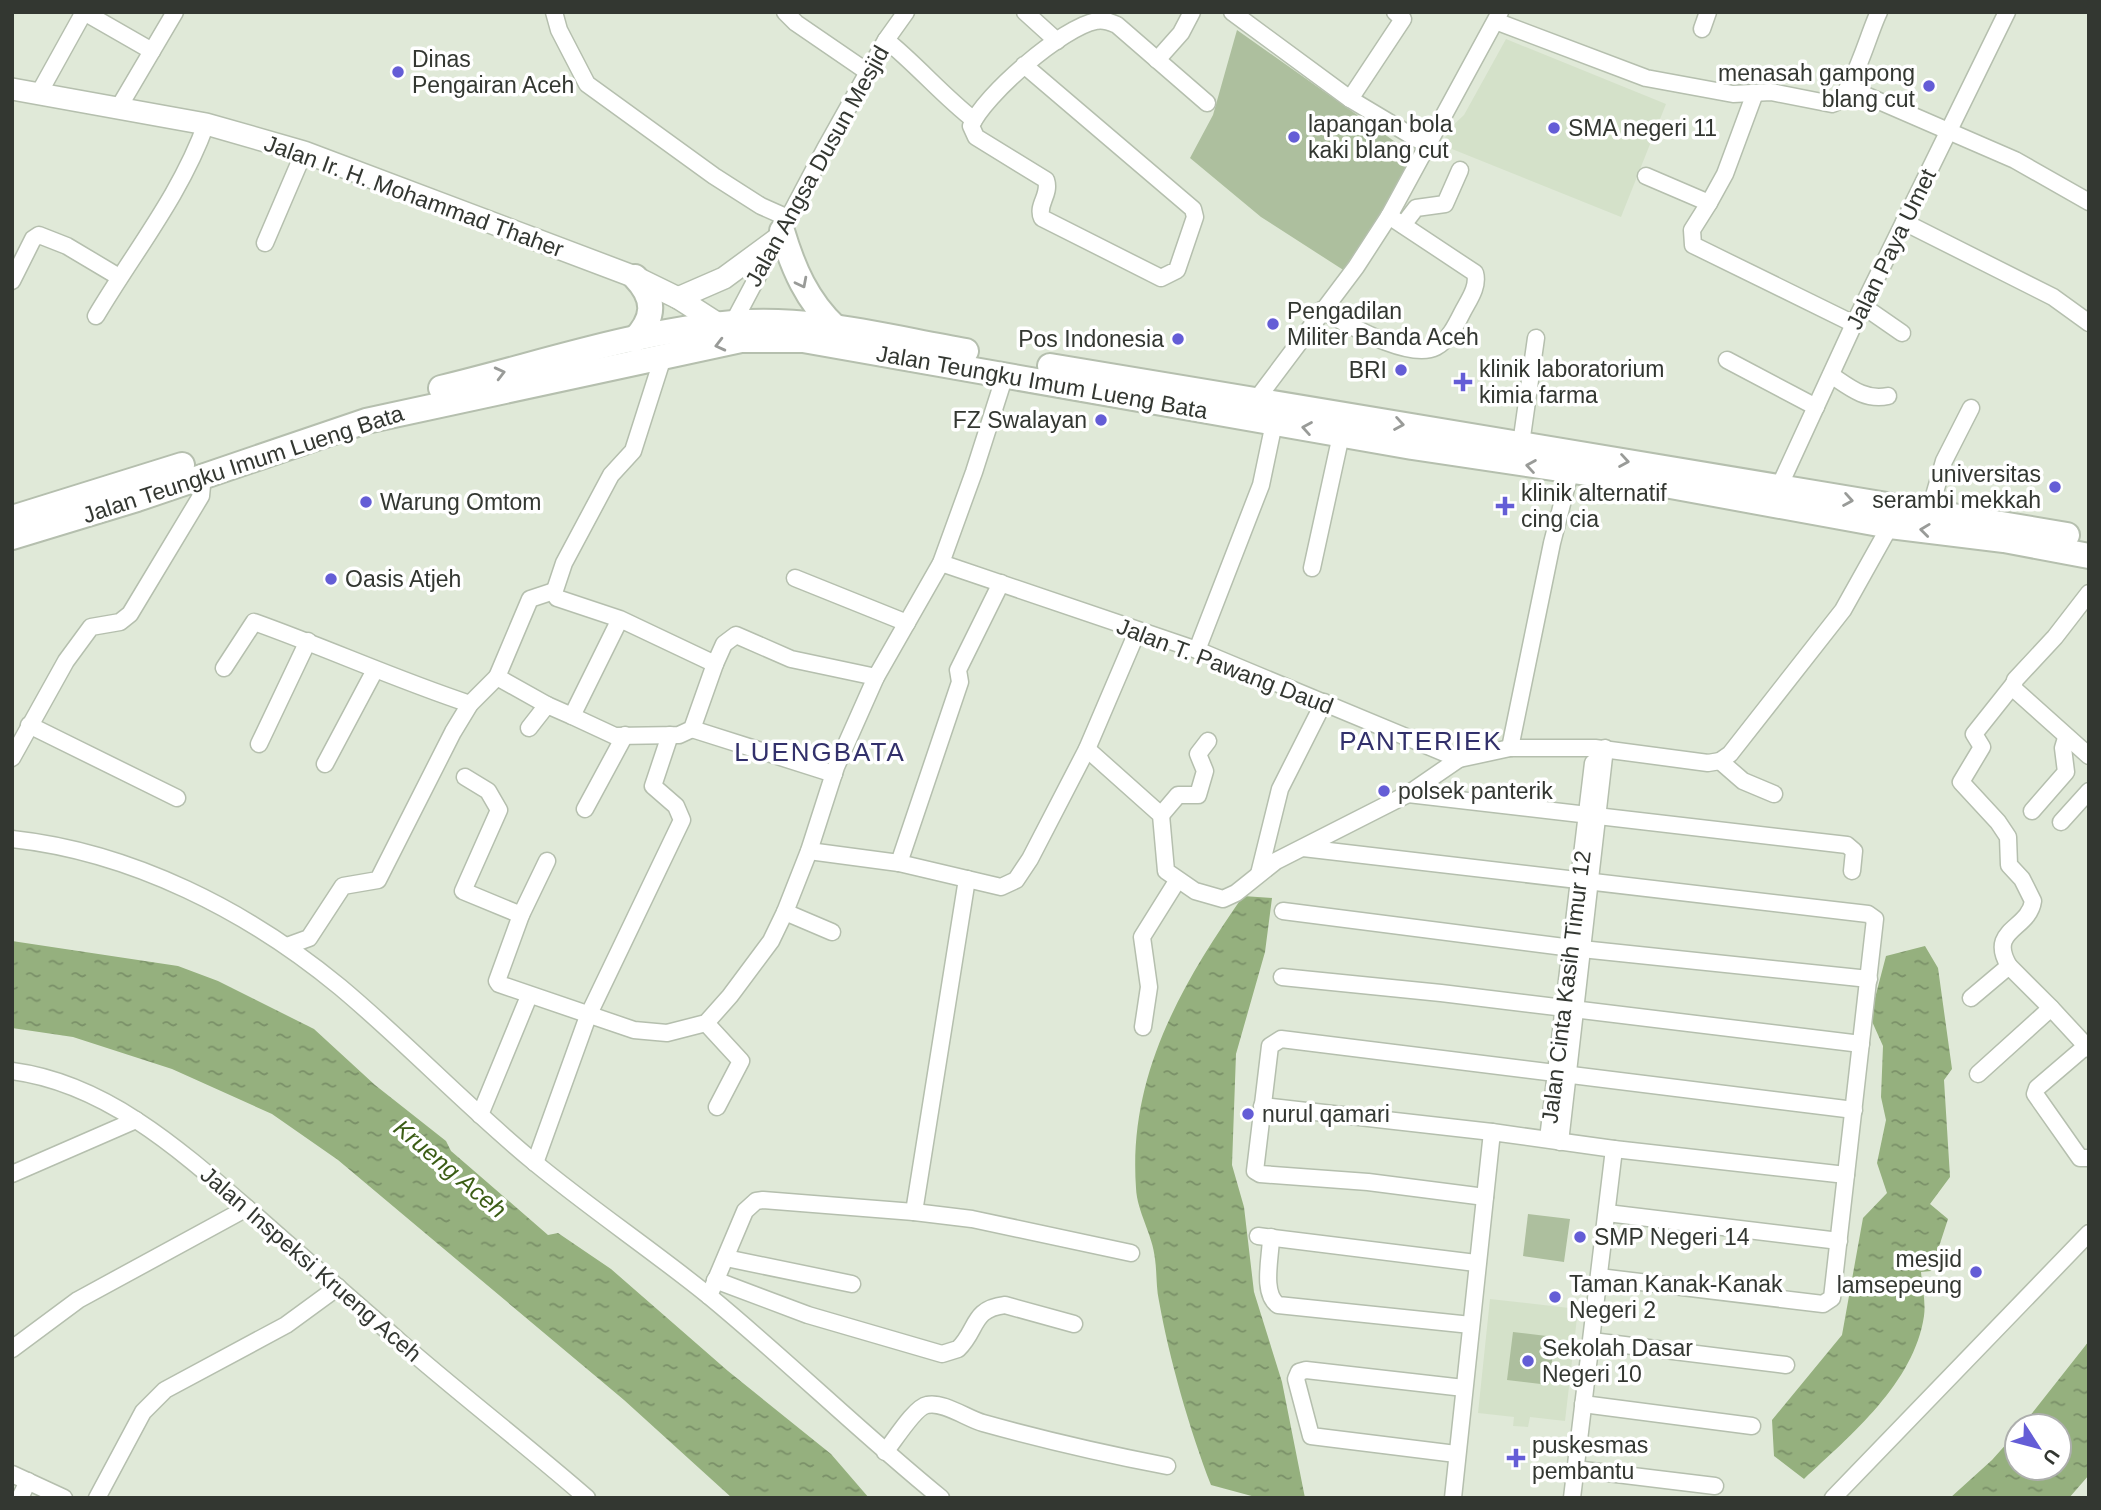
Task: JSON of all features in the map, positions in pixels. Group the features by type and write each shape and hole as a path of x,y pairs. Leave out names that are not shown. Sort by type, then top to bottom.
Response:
{"highway":[{"path":"782,229 804,288 819,312 836,328"},
{"path":"634,340 647,327 650,317 649,299 635,276"},
{"name":"Jalan Teungku Imum Lueng Bata","path":"12,537 366,421 410,403 634,340 727,324 807,323 1341,435 1570,473 1654,483 1889,526 2089,539"},
{"name":"Jalan Teungku Imum Lueng Bata","path":"12,518 349,410 410,403 663,357 741,340 803,340 1004,375 1062,377 1256,400 1779,487 1929,513 2089,556"}],"main road":[{"name":"Jalan Ir. H. Mohammad Thaher","path":"12,89 206,124 304,152 635,276 727,324"},
{"path":"678,298 724,278 782,229"}],"street":[{"path":"38,94 84,12 152,51"},
{"path":"119,107 176,12"},
{"path":"554,12 559,30 587,84 714,176 761,206 782,229"},
{"path":"785,12 869,73"},
{"name":"Jalan Angsa Dusun Mesjid","path":"727,324 886,40 906,12"},
{"path":"1025,12 1058,41"},
{"path":"1157,60 1181,33 1192,12"},
{"path":"1232,12 1350,99 1427,145"},
{"path":"1350,99 1403,19 1395,12"},
{"path":"1702,29 1708,12"},
{"name":"Jalan Paya Umet","path":"1779,487 1854,324 2007,12"},
{"path":"1256,400 1321,310 1396,220 1427,145 1499,17 1646,78 1733,94 1771,92 1837,104 1849,88 1872,15"},
{"path":"1024,65 1193,209 1195,217 1177,270 1161,278 1042,218 1040,210 1048,191 1046,180 976,137 971,132 974,120 1024,65 1087,23 1105,20 1117,25 1207,103"},
{"path":"886,40 916,65 940,93 974,120"},
{"path":"1849,88 2015,160 2089,202"},
{"path":"1755,93 1725,174 1692,230 1693,245 1854,324"},
{"path":"96,316 176,192 194,158 206,124"},
{"path":"265,243 304,152"},
{"path":"1396,220 1416,208 1444,204 1460,170"},
{"path":"1646,176 1709,203"},
{"path":"1321,310 1388,342 1425,351 1446,339 1471,296 1476,284 1475,273 1396,220"},
{"path":"1904,222 2053,297 2089,323"},
{"path":"12,281 33,239 39,236 67,246 119,277"},
{"path":"1863,306 1902,333"},
{"path":"1521,444 1536,338"},
{"path":"663,357 633,451 611,475 564,563 554,591 557,598 620,619 715,664"},
{"path":"1727,360 1816,407"},
{"path":"547,861 521,915 497,981 501,986 634,1030 667,1033 706,1023 753,967 785,912 809,851 834,774 876,677 941,563 974,472 1004,375"},
{"path":"1831,375 1866,396 1888,396"},
{"path":"1929,513 1944,461 1971,408"},
{"path":"1197,650 1261,485 1274,423"},
{"path":"1312,568 1341,435"},
{"path":"1510,748 1552,543 1570,473"},
{"path":"12,758 29,725 91,627 120,622 130,614 201,496 203,475"},
{"path":"1208,741 1199,754 1205,773 1198,794 1178,795 1161,815 1164,867 1177,881 1212,898 1223,899 1236,893 1276,860 1383,804 1408,794 1460,758 1510,748 1600,748 1708,763 1720,761 1730,754 1843,610 1889,526"},
{"name":"Jalan T. Pawang Daud","path":"941,563 1137,632 1197,650 1460,758"},
{"path":"795,578 907,623"},
{"path":"899,863 960,682 958,670 1001,583"},
{"path":"287,946 309,938 343,886 379,880 438,759 470,704 497,677 530,599 554,591"},
{"path":"2089,593 1973,734 1982,747 1962,776 1961,782 2003,829 2008,839 2009,865 2022,879 2034,901 2032,908 2002,943 2001,953 2009,966 2088,1047 2037,1088 2035,1094 2080,1158 2089,1158"},
{"path":"572,716 620,619"},
{"path":"224,668 254,622 308,641 396,680 470,704"},
{"path":"809,851 899,863 1001,887 1016,880 1087,749 1137,632"},
{"path":"692,729 724,644 736,635 749,638 791,659 876,677"},
{"path":"259,744 308,641"},
{"path":"325,764 375,670"},
{"path":"497,677 606,734 670,735 692,729 834,774"},
{"path":"2013,685 2016,694 2089,756"},
{"path":"1259,874 1280,789 1324,702"},
{"path":"529,728 547,705"},
{"path":"29,725 177,798"},
{"path":"585,809 625,735"},
{"path":"535,1163 588,1016 682,820 676,806 653,786 670,735"},
{"path":"2032,811 2066,772 2063,748 2066,738"},
{"path":"1554,1141 1600,748"},
{"path":"1087,749 1161,815"},
{"path":"1720,761 1743,781 1774,794"},
{"path":"465,777 488,791 499,810 463,891 521,915"},
{"path":"2061,822 2089,791"},
{"path":"1408,794 1847,845 1854,851 1852,871"},
{"path":"12,839 52,843 121,861 191,893 287,946 341,988 535,1163 709,1296 941,1498"},
{"path":"1303,848 1868,914 1876,922 1834,1295 1829,1302 1823,1304 1599,1277"},
{"path":"914,1212 967,879"},
{"path":"1143,1027 1149,986 1142,937 1177,881"},
{"path":"1283,911 1577,948 1869,979"},
{"path":"785,912 832,932"},
{"path":"1971,998 2009,966"},
{"path":"1282,977 1861,1044"},
{"path":"480,1115 529,996"},
{"path":"1978,1074 2051,1008"},
{"path":"706,1023 741,1061 717,1107"},
{"path":"1485,1197 1368,1182 1260,1174 1255,1171 1269,1051 1273,1044 1281,1040 1854,1110"},
{"name":"Jalan Inspeksi Krueng Aceh","path":"12,1071 44,1075 71,1085 136,1120 247,1208 587,1498"},
{"name":"Jalan Cinta Kasih Timur 12","path":"1262,1106 1846,1175"},
{"path":"12,1174 136,1120"},
{"path":"1453,1498 1492,1132"},
{"path":"1572,1498 1614,1149"},
{"path":"709,1296 745,1211 756,1201 914,1212 972,1219 1130,1253"},
{"path":"12,1349 78,1300 247,1208"},
{"path":"1607,1213 1839,1241"},
{"path":"1833,1498 2089,1233"},
{"path":"1471,1325 1286,1307 1272,1301 1265,1237 1476,1263"},
{"path":"726,1258 852,1284"},
{"path":"715,1280 808,1315 942,1354 958,1349 980,1314 993,1306 1005,1305 1074,1324"},
{"path":"97,1498 142,1412 152,1400 165,1390 286,1325 338,1287"},
{"path":"1592,1341 1786,1366"},
{"path":"1456,1454 1311,1436 1306,1428 1296,1379 1299,1372 1306,1370 1464,1388"},
{"path":"885,1452 914,1414 921,1407 933,1404 980,1422 1086,1450 1167,1466"},
{"path":"1583,1404 1752,1426"},
{"path":"1575,1469 1715,1486"},
{"path":"12,1474 64,1498"},
{"path":"20,1498 29,1481"}],"shaded area":[{"name":"lapangan bola kaki blang cut","path":"1237,30 1418,158 1348,273 1261,217 1190,158 1213,115"},
{"name":"SMA negeri 11","path":"1506,39 1666,104 1621,217 1442,145 1449,129 1464,115"},
{"path":"1528,1214 1570,1219 1564,1262 1523,1256"},
{"name":"Sekolah Dasar Negeri 10","path":"1490,1299 1578,1309 1565,1421 1530,1417 1528,1427 1513,1426 1514,1417 1478,1413"},
{"path":"1513,1332 1555,1337 1549,1385 1507,1380"}],"water":[{"path":"1243,896 1272,898 1265,952 1236,1054 1232,1165 1244,1207 1254,1292 1282,1382 1305,1498 1259,1498 1211,1485 1174,1370 1158,1296 1154,1250 1139,1206 1136,1188 1136,1147 1141,1108 1163,1033 1199,963"},
{"name":"Krueng Aceh","path":"12,941 178,966 218,981 314,1029 375,1085 446,1141 451,1151 548,1235 558,1233 611,1269 728,1371 831,1454 869,1498 732,1498 624,1400 338,1160 272,1114 172,1069 73,1037 12,1028"},
{"path":"1925,946 1938,968 1952,1069 1944,1080 1950,1177 1930,1204 1948,1219 1931,1271 1921,1272 1924,1316 1908,1364 1860,1426 1804,1479 1774,1456 1772,1420 1842,1335 1863,1218 1887,1193 1877,1163 1886,1120 1881,1097 1883,1046 1870,1017 1886,956"},
{"path":"2089,1341 2089,1475 2069,1498 1950,1498 2003,1448 2003,1482 2073,1482 2073,1412 2033,1412"}],"place":[{"name":"Dinas Pengairan Aceh","path":"398,72"},
{"name":"menasah gampong blang cut","path":"1929,86"},
{"name":"SMA negeri 11","path":"1554,128"},
{"name":"lapangan bola kaki blang cut","path":"1294,137"},
{"name":"Pengadilan Militer Banda Aceh","path":"1273,324"},
{"name":"Pos Indonesia","path":"1178,339"},
{"name":"BRI","path":"1401,370"},
{"name":"klinik laboratorium kimia farma","path":"1463,382"},
{"name":"FZ Swalayan","path":"1101,420"},
{"name":"universitas serambi mekkah","path":"2055,487"},
{"name":"Warung Omtom","path":"366,502"},
{"name":"klinik alternatif cing cia","path":"1505,506"},
{"name":"Oasis Atjeh","path":"331,579"},
{"name":"polsek panterik","path":"1384,791"},
{"name":"nurul qamari","path":"1248,1114"},
{"name":"SMP Negeri 14","path":"1580,1237"},
{"name":"mesjid lamsepeung","path":"1976,1272"},
{"name":"Taman Kanak-Kanak Negeri 2","path":"1555,1297"},
{"name":"Sekolah Dasar Negeri 10","path":"1528,1361"},
{"name":"puskesmas pembantu","path":"1516,1458"}],"district":[{"name":"PANTERIEK","path":"1421,741"},
{"name":"LUENGBATA","path":"820,752"}]}
